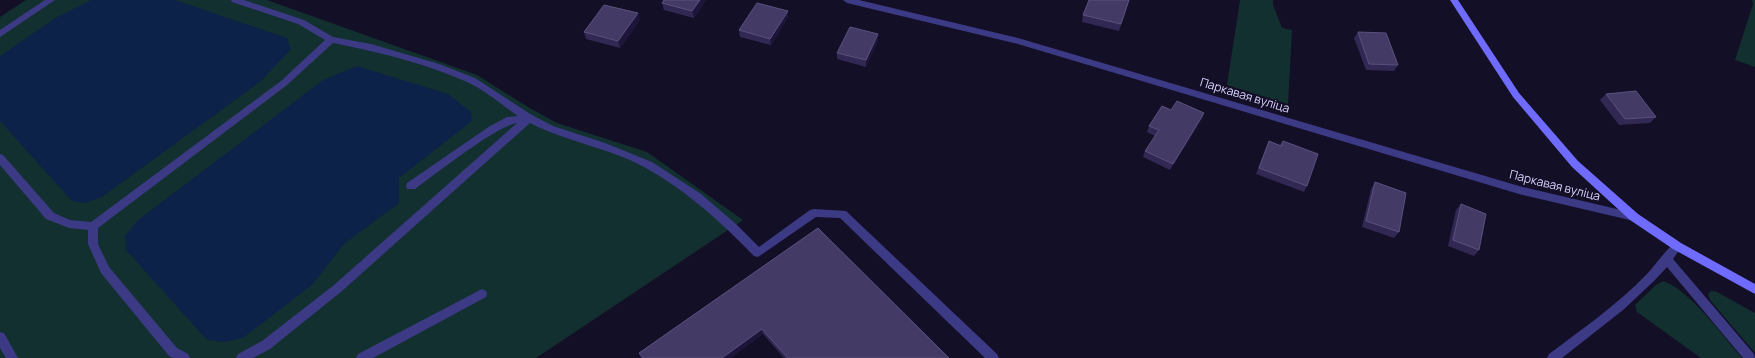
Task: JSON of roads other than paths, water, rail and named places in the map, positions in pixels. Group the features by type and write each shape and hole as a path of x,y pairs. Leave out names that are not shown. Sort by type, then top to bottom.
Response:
{"main road":[{"path":"1454,0 1521,101 1575,164 1634,218 1677,246 1755,289"}],"street":[{"path":"0,34 51,0"},
{"path":"235,0 301,22 331,40 371,47 443,69 472,80 529,118 550,129 602,146 649,165 697,197 732,226 758,253 814,213 842,214 993,358"},
{"name":"Паркавая вуліца","path":"847,0 1018,41 1519,190 1634,218"},
{"path":"0,158 50,216 69,224 93,226 284,83 331,40"},
{"path":"411,186 493,129 510,120 529,118"},
{"path":"242,358 266,346 338,288 529,118"},
{"path":"93,226 93,244 105,270 173,352 184,358"},
{"path":"1553,358 1629,298 1667,260 1677,246"},
{"path":"1667,260 1750,358"},
{"path":"362,358 482,294"},
{"path":"0,337 12,358"}],"water":[{"path":"91,0 175,0 287,38 291,49 261,81 102,197 85,203 72,201 0,121 0,56 57,17"},
{"path":"357,66 448,94 471,112 472,121 399,178 399,203 344,244 312,285 243,338 224,342 207,340 126,250 125,236 138,220 323,80"}]}
